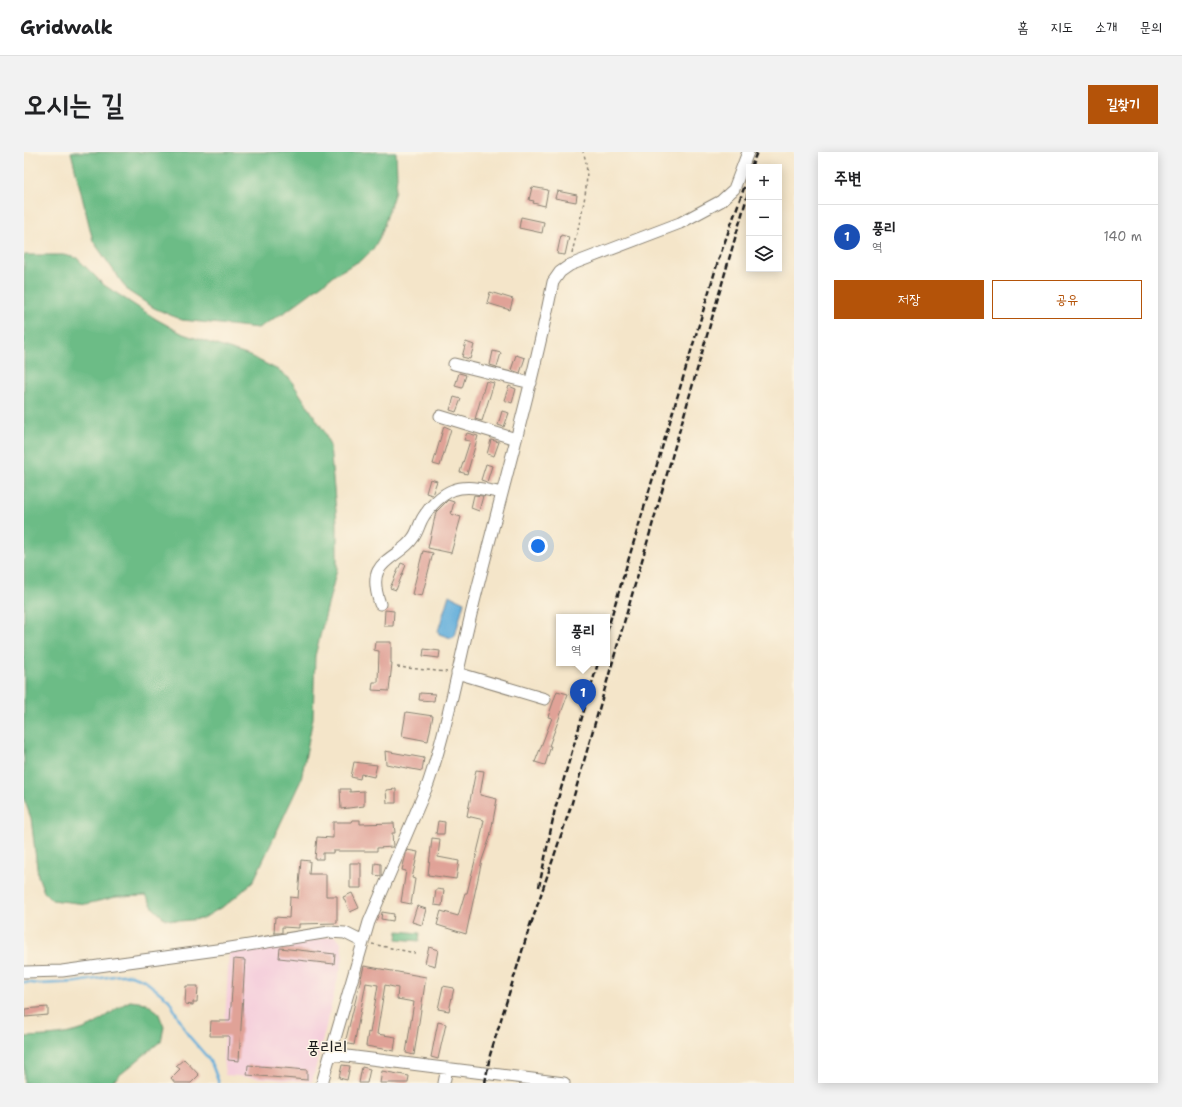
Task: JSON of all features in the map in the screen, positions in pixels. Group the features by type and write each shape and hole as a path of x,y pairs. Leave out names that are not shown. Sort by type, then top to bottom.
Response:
{"street":[{"path":"322,1083 371,916 428,784 441,743 502,492 531,383 553,282 560,272 570,265 680,223 721,201 734,189 748,152"},
{"path":"454,364 531,383"},
{"path":"440,416 516,439"},
{"path":"380,604 376,593 377,573 381,566 414,538 424,516 436,502 447,492 455,489 481,488 502,492"},
{"path":"457,673 545,699"},
{"path":"24,972 62,971 329,932 345,933 363,942"},
{"path":"331,1054 564,1083"},
{"path":"444,1083 447,1068"}],"path":[{"path":"570,265 585,187 587,166 583,152"},
{"path":"397,668 457,673"},
{"path":"363,942 415,953"}],"shaded area":[{"path":"335,936 341,942 343,958 312,1082 225,1075 223,1059 229,952"}],"green space":[{"path":"71,152 396,152 397,177 395,191 381,235 373,249 363,259 336,274 288,310 258,328 182,320 154,308 128,291 93,241"},
{"path":"24,255 63,255 77,258 104,285 156,319 183,334 250,356 278,370 290,379 324,431 330,446 337,522 337,569 315,656 313,718 301,780 253,882 230,902 202,919 180,921 165,919 154,909 146,896 116,897 86,904 52,900 44,892 38,876 31,818 24,799"},
{"path":"398,931 420,933 419,941 397,939"},
{"path":"130,1001 146,1003 158,1012 164,1027 161,1041 110,1083 24,1083 24,1037 58,1035 75,1032 91,1026"}],"water":[{"path":"449,595 464,602 455,636 451,638 439,634 438,631"}],"building":[{"path":"532,187 548,190 545,206 533,203 534,201 529,200"},
{"path":"557,191 577,195 576,202 555,198"},
{"path":"521,217 544,222 542,233 519,228"},
{"path":"561,235 569,237 565,255 557,254"},
{"path":"490,292 513,299 510,310 487,303"},
{"path":"466,342 474,345 470,359 462,357"},
{"path":"493,351 501,353 497,367 490,365"},
{"path":"516,355 525,358 520,373 511,370"},
{"path":"459,373 466,375 462,388 455,386"},
{"path":"486,381 494,383 482,421 475,419"},
{"path":"509,386 516,389 512,403 504,400"},
{"path":"454,397 461,399 456,412 450,410"},
{"path":"502,411 509,413 504,427 498,425"},
{"path":"444,426 451,429 440,466 433,464"},
{"path":"467,433 478,436 467,474 460,472 470,441 464,440"},
{"path":"491,440 499,442 494,456 487,454"},
{"path":"486,464 492,466 487,482 481,480"},
{"path":"430,479 437,481 432,495 426,493"},
{"path":"474,495 483,496 479,511 471,508"},
{"path":"448,500 454,502 451,514 461,517 451,553 428,548 436,512"},
{"path":"423,551 433,553 422,596 412,594"},
{"path":"401,563 406,565 396,590 390,588"},
{"path":"385,610 394,611 393,626 384,626"},
{"path":"375,642 391,642 392,663 389,691 372,690 373,682 378,682 379,651 374,650"},
{"path":"424,649 440,651 439,658 423,656"},
{"path":"557,691 568,694 549,746 551,746 545,765 535,762 552,718 548,717"},
{"path":"420,693 435,694 434,701 419,700"},
{"path":"406,712 433,716 428,741 402,736"},
{"path":"385,751 424,758 422,771 386,764"},
{"path":"354,762 377,765 374,777 361,774 360,779 351,777"},
{"path":"476,770 484,771 480,795 497,799 490,837 482,860 466,934 437,925 441,911 458,916 465,893 467,893 484,820 467,816"},
{"path":"340,789 350,789 350,792 364,791 364,806 341,809"},
{"path":"396,789 396,803 387,803 386,790"},
{"path":"352,820 360,820 360,824 394,823 395,833 392,833 393,847 377,848 377,851 333,851 333,853 323,853 323,859 315,859 317,837 333,838 333,822 351,822"},
{"path":"438,821 445,822 444,834 436,834"},
{"path":"432,838 440,839 438,857 459,861 456,879 428,875"},
{"path":"407,850 418,852 412,878 415,879 411,904 401,902 406,871 402,870"},
{"path":"301,860 310,861 309,874 326,874 326,896 337,896 337,923 299,924 299,928 282,927 282,933 274,933 275,917 289,918 290,897 298,898"},
{"path":"350,863 361,863 361,888 350,888"},
{"path":"375,863 381,864 381,876 374,875"},
{"path":"436,889 444,890 442,906 434,905"},
{"path":"352,893 359,908 350,912 343,897"},
{"path":"417,906 426,909 422,925 412,922"},
{"path":"382,912 394,914 393,921 381,919"},
{"path":"429,947 438,950 435,966 425,963"},
{"path":"280,948 335,954 334,964 279,958"},
{"path":"234,959 245,960 239,1061 228,1060 229,1036 210,1036 211,1021 230,1021"},
{"path":"364,966 426,977 414,1055 406,1053 414,1002 397,999 398,988 385,985 377,1034 396,1037 394,1051 366,1046 368,1032 370,1033 378,985 366,983 354,1045 345,1043"},
{"path":"186,986 198,986 197,1002 193,1002 193,1005 185,1004"},
{"path":"443,986 454,988 449,1011 438,1009"},
{"path":"48,1007 48,1015 25,1017 25,1009"},
{"path":"438,1022 446,1024 438,1059 431,1057"},
{"path":"184,1059 199,1075 191,1083 175,1083 171,1078 180,1069 176,1066"},
{"path":"248,1065 307,1070 307,1080 247,1075"},
{"path":"342,1065 350,1066 347,1080 339,1078"},
{"path":"362,1067 370,1069 367,1083 359,1083"},
{"path":"382,1071 409,1076 408,1083 380,1083"}],"waterway":[{"path":"24,982 40,984 77,982 120,975 131,975 144,980 169,1000 188,1035 208,1058 219,1083"}],"railway":[{"path":"752,164 757,152"},
{"path":"610,621 719,258 746,182"},
{"path":"531,924 571,806 746,200"},
{"path":"539,887 555,809 597,666"},
{"path":"485,1083 490,1055 532,919"}],"place":[{"name":"풍리","path":"583,712"}],"district":[{"name":"풍리리","path":"327,1047"}]}
